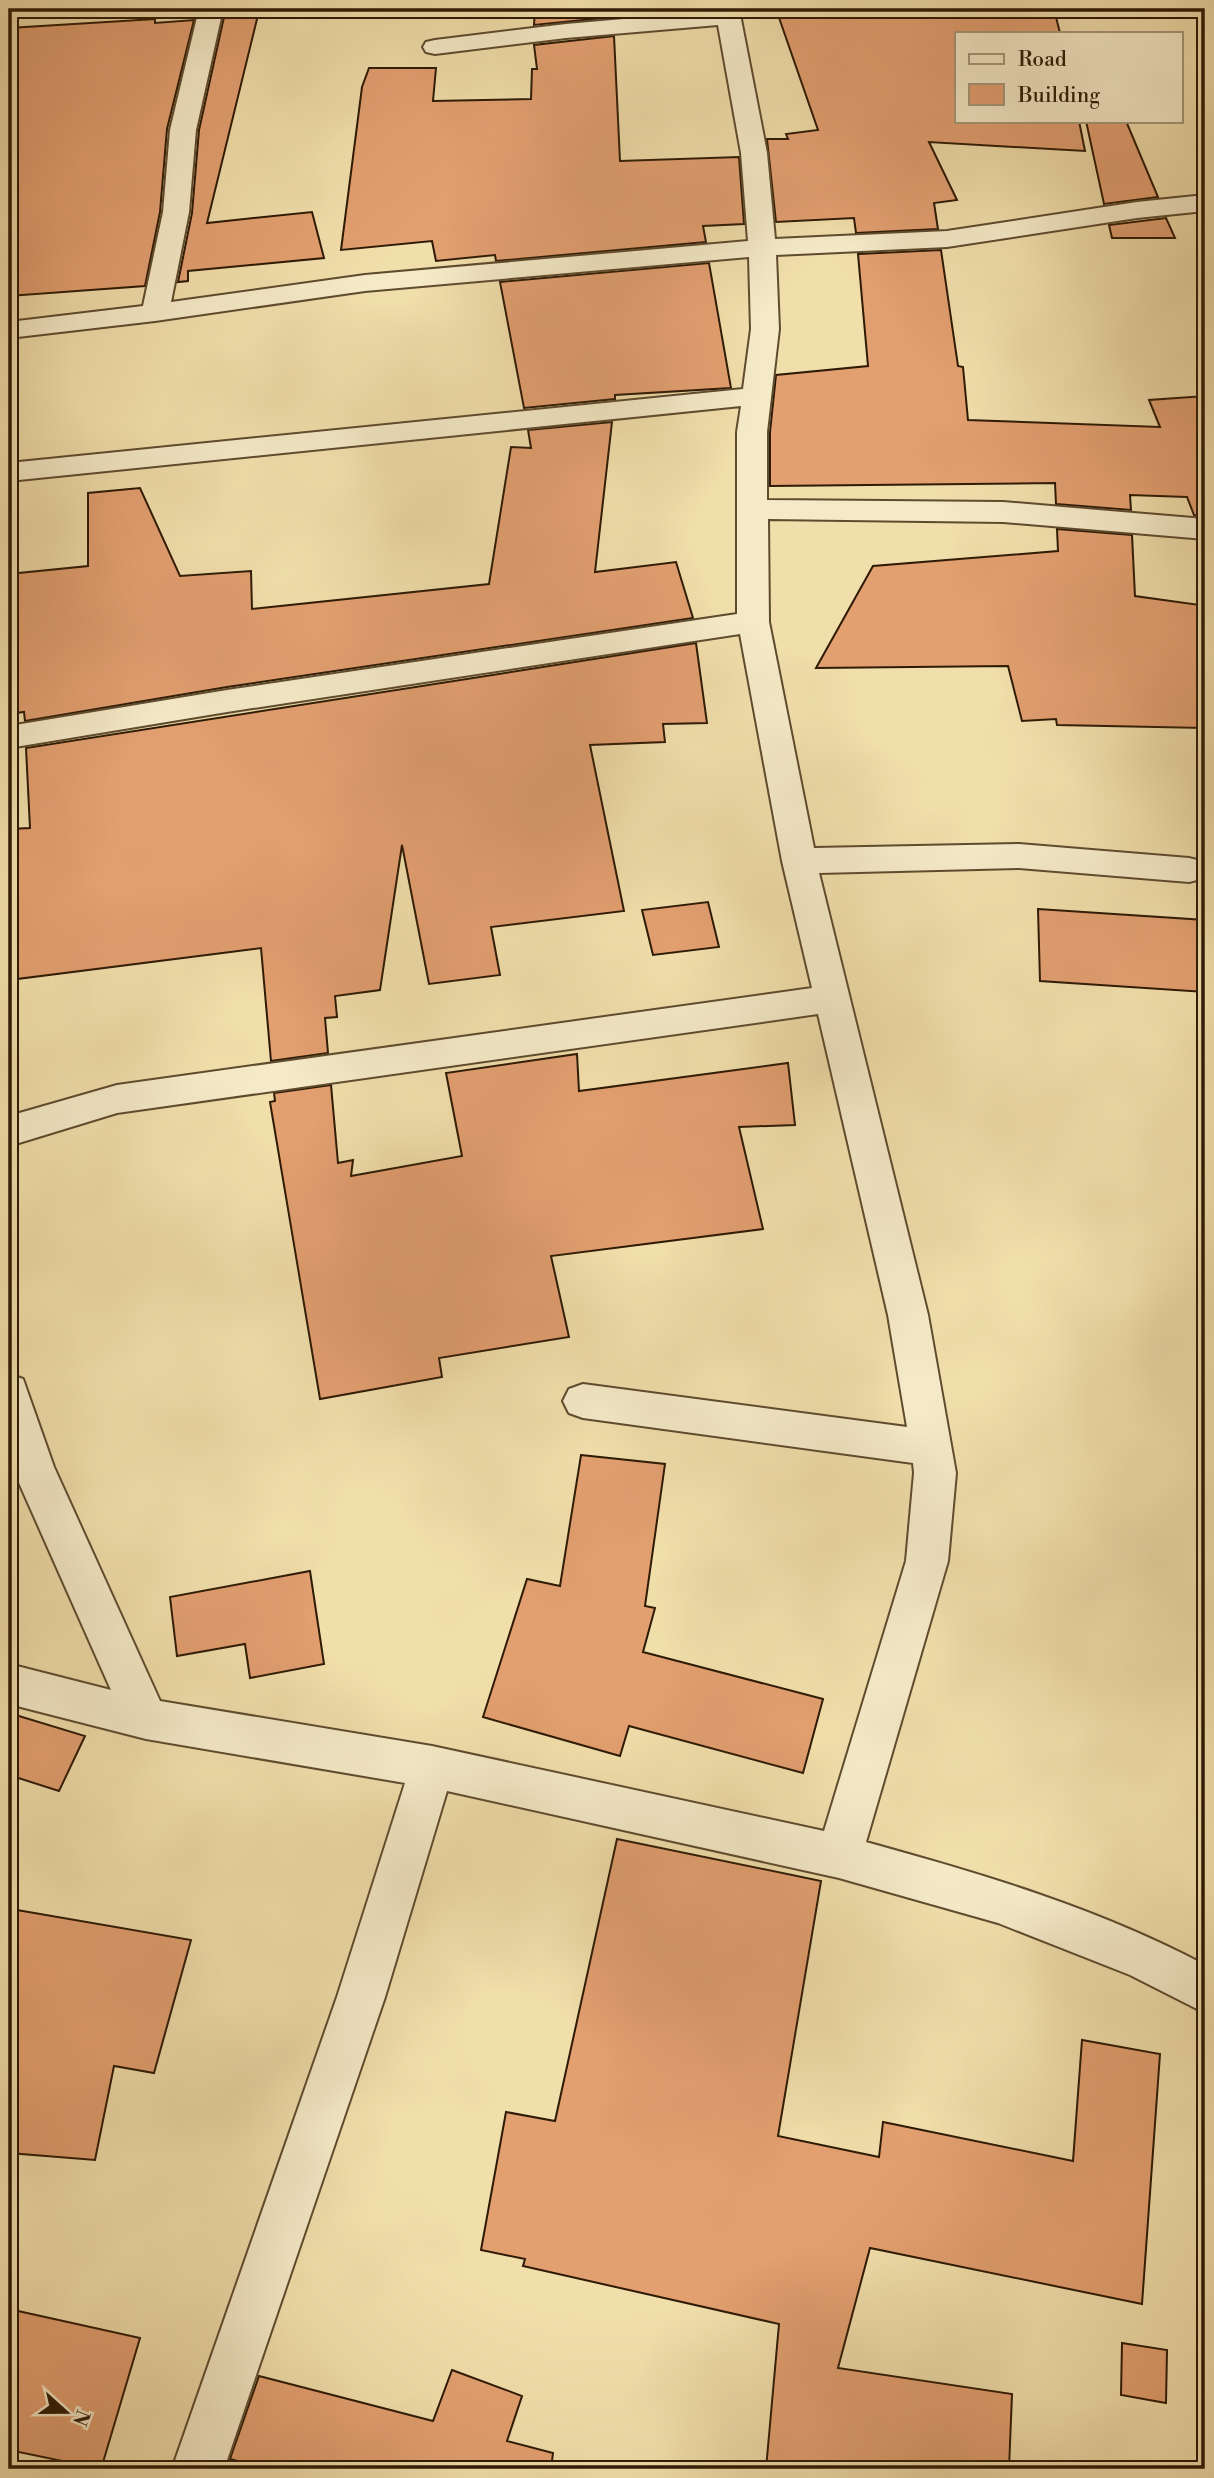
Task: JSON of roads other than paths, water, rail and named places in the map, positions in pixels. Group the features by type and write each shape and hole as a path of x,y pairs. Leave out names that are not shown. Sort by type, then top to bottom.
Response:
{"street":[{"path":"155,313 176,212 183,130 211,9"},
{"path":"435,47 727,13 754,153 762,248 765,329 752,432 753,622 799,861 908,1315 935,1474 927,1560 839,1856"},
{"path":"9,330 155,313 365,283 762,248 947,239 1137,210 1205,203"},
{"path":"9,472 757,396"},
{"path":"753,509 1003,512 1205,529"},
{"path":"9,737 254,696 753,622"},
{"path":"799,861 1019,856 1189,870"},
{"path":"9,1131 117,1099 833,998"},
{"path":"9,1391 33,1467 146,1719"},
{"path":"583,1401 931,1448"},
{"path":"9,1684 146,1719 432,1767 839,1856 998,1901 1145,1958 1205,1990"},
{"path":"198,2469 361,1997 432,1767"}]}
